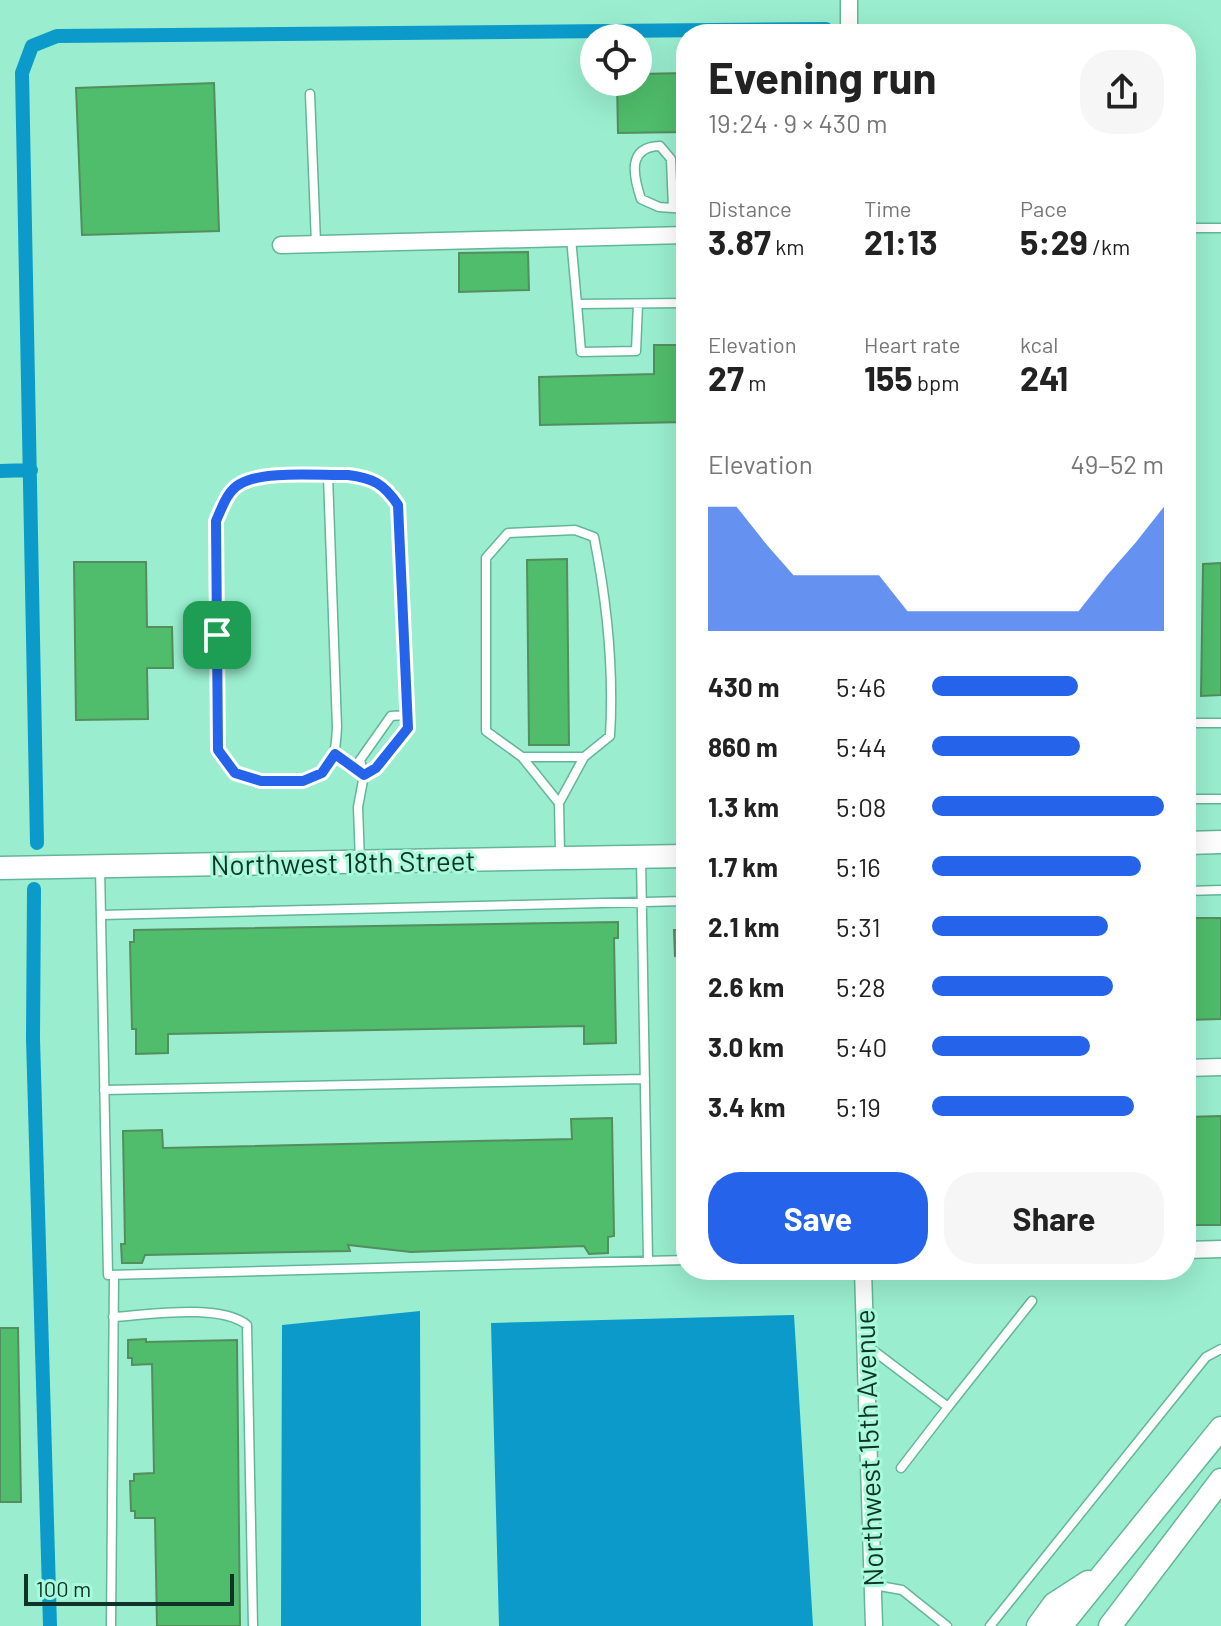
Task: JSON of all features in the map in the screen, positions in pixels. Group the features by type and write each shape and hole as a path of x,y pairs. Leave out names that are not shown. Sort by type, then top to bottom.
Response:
{"street":[{"path":"849,0 849,24"},
{"path":"281,245 676,235"},
{"path":"1196,843 1221,842"},
{"name":"Northwest 18th Street","path":"0,868 676,856"},
{"path":"1196,1068 1221,1067"},
{"path":"1196,1250 1221,1249"},
{"name":"Northwest 15th Avenue","path":"863,1280 874,1626"},
{"path":"1061,1626 1221,1428"},
{"path":"1110,1626 1221,1480"},
{"path":"1038,1626 1054,1604 1103,1573"}],"lane":[{"path":"310,94 316,244"},
{"path":"673,208 671,159 660,146 647,146 637,153 634,163 634,179 641,199 673,208 676,208"},
{"path":"1196,228 1221,228"},
{"path":"571,238 581,352 636,351 638,304"},
{"path":"577,304 676,303"},
{"path":"328,476 337,727 335,754 322,773 303,781 261,781 235,773 218,750 216,521 225,500 239,484 259,477 328,476 370,477 386,488 398,505 408,728 376,768 364,775"},
{"path":"559,803 522,757 486,731 486,558 508,533 575,530 594,537 604,586 613,693 610,736 584,757 559,803 560,859"},
{"path":"360,863 358,807 364,775 360,760 391,716 406,715"},
{"path":"1196,723 1221,723"},
{"path":"335,754 364,775"},
{"path":"522,757 584,757"},
{"path":"1196,799 1221,799"},
{"path":"641,857 648,1261"},
{"path":"100,866 108,1275 676,1260"},
{"path":"1196,891 1221,890"},
{"path":"101,915 676,901"},
{"path":"104,1090 645,1079"},
{"path":"111,1626 114,1275"},
{"path":"901,1468 1032,1301"},
{"path":"113,1317 213,1313 240,1319 247,1325 253,1626"},
{"path":"866,1344 948,1407"},
{"path":"990,1626 1206,1357 1221,1349"},
{"path":"873,1585 902,1590 947,1626"}],"water":[{"path":"420,1311 421,1626 281,1626 282,1325"},
{"path":"794,1315 813,1626 499,1626 491,1323"}],"building":[{"path":"676,73 676,132 618,133 617,96 652,96 652,74"},
{"path":"214,83 219,231 82,235 76,88"},
{"path":"528,252 529,290 459,292 459,253"},
{"path":"654,345 676,345 676,422 540,425 539,377 654,374"},
{"path":"567,559 569,745 529,745 527,560"},
{"path":"74,562 146,562 147,627 172,627 173,668 147,668 148,719 76,720"},
{"path":"1221,563 1221,695 1201,696 1203,564"},
{"path":"1196,918 1221,918 1221,1019 1196,1020"},
{"path":"618,922 618,938 614,938 616,1043 584,1044 584,1026 168,1034 168,1053 136,1054 136,1029 132,1029 130,942 134,942 134,930"},
{"path":"1221,1116 1221,1225 1196,1225 1196,1117"},
{"path":"612,1118 614,1236 608,1237 608,1253 589,1254 584,1246 411,1252 348,1245 350,1251 145,1255 142,1263 122,1263 121,1244 125,1244 123,1131 162,1130 163,1148 572,1139 571,1119"},
{"path":"0,1328 18,1328 21,1502 0,1502"},
{"path":"146,1339 146,1342 237,1340 240,1626 157,1626 155,1518 135,1518 135,1511 131,1511 130,1481 134,1481 134,1474 154,1473 152,1364 132,1365 132,1358 128,1358 128,1340"}],"waterway":[{"path":"37,843 22,73 32,46 57,36 676,30"},
{"path":"0,471 31,470"},
{"path":"34,889 33,1039 50,1626"}],"route":[{"path":"348,475 370,477 386,488 398,505 408,728 376,768 364,775 335,754 322,773 303,781 261,781 235,773 218,750 217,635 216,521 225,500 239,484 259,477 348,475"}]}
